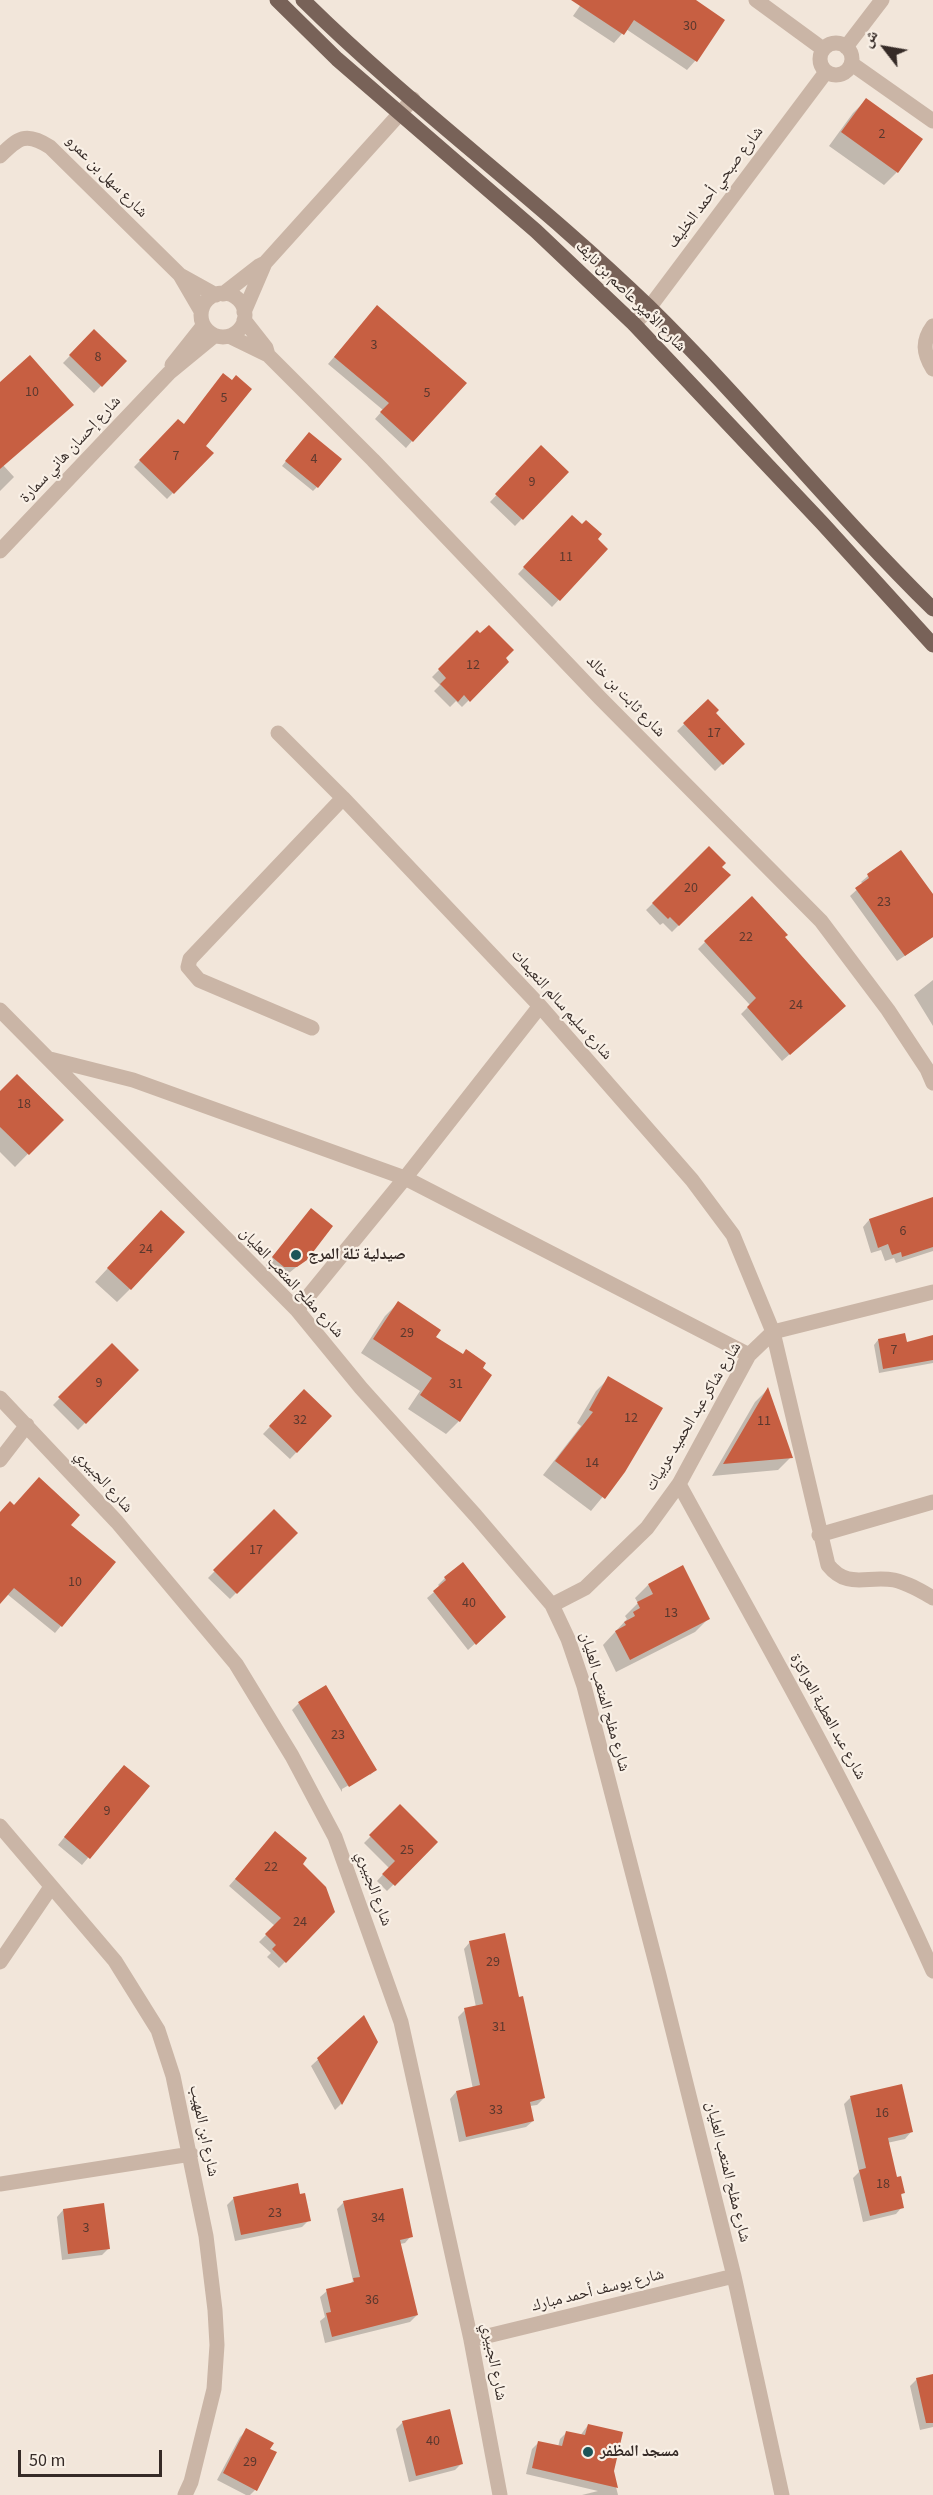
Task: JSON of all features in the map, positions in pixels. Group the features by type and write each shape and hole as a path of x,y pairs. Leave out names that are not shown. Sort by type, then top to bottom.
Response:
{"main road":[{"name":"شارع الأمير عاصم بن نايف","path":"278,0 330,52 399,115 453,158 536,231 634,324 823,524 933,645"},
{"name":"شارع الأمير عاصم بن نايف","path":"303,0 345,41 515,187 649,308 933,609"}],"street":[{"path":"756,0 824,50"},
{"path":"846,47 882,0"},
{"path":"834,43 846,47 850,51 852,64 849,70 838,76 826,72 820,61 824,50 834,43"},
{"path":"852,64 933,121"},
{"name":"شارع صبحي أحمد الخليف","path":"634,324 649,308 826,72"},
{"path":"266,263 220,294 209,298 212,327 236,333 266,263 413,99"},
{"name":"شارع سهل بن عمرو","path":"0,156 17,140 27,138 40,140 50,147 180,275 212,327"},
{"name":"شارع سهل بن عمرو","path":"180,275 220,294"},
{"path":"220,294 237,299 244,316"},
{"name":"شارع ثابت بن خالد","path":"244,316 266,348 268,355"},
{"path":"933,326 926,335 924,348 926,358 933,369"},
{"name":"شارع ثابت بن خالد","path":"212,327 268,355 373,460 600,698 821,921 888,1010 927,1069 933,1083"},
{"name":"شارع إحسان هاني سمارة","path":"0,551 212,327"},
{"name":"شارع سليم سالم النعيمات","path":"278,734 343,798 540,1006 693,1180 733,1235 774,1332 819,1535 828,1565 842,1578 851,1581 894,1580 933,1598"},
{"path":"312,1028 199,980 189,967 190,959 343,798"},
{"path":"297,1310 405,1178 540,1006"},
{"name":"شارع مفلح المتعب العليان","path":"0,1010 297,1310 361,1388 552,1605 568,1639 584,1686 734,2276 782,2495"},
{"path":"50,1059 133,1080 405,1178 749,1355"},
{"name":"شارع شاكر عبد الحميد عربيات","path":"552,1605 585,1588 612,1564 646,1528 679,1485 749,1355 774,1332 933,1292"},
{"name":"شارع الجبيري","path":"0,1398 117,1522 236,1664 292,1756 335,1837 401,2022 471,2340 500,2495"},
{"path":"0,1460 27,1425"},
{"name":"شارع عبد العطية العراكزة","path":"679,1485 878,1851 933,1971"},
{"path":"819,1535 933,1502"},
{"name":"شارع ابن المهيب","path":"0,1826 115,1961 158,2030 173,2076 191,2154 206,2236 217,2345 214,2389 191,2482 185,2495"},
{"path":"0,1962 51,1887"},
{"path":"0,2184 191,2154"},
{"name":"شارع يوسف أحمد مبارك","path":"471,2340 734,2276"}],"building":[{"path":"571,0 696,0 725,20 697,62 634,20 624,35"},
{"path":"866,98 923,139 898,173 841,132"},
{"path":"377,305 467,383 413,442 380,412 389,403 334,357"},
{"path":"94,329 127,361 102,387 69,355"},
{"path":"30,355 74,405 0,469 0,382"},
{"path":"223,373 232,380 236,375 252,389 206,446 214,453 174,494 139,460 178,419 184,424"},
{"path":"309,432 342,459 318,488 285,461"},
{"path":"541,445 569,472 523,520 495,494"},
{"path":"572,515 582,524 586,520 602,534 598,539 608,549 560,601 523,567"},
{"path":"489,625 514,650 506,658 509,662 470,702 464,695 458,702 440,684 446,678 438,669 477,630 480,633"},
{"path":"708,699 719,710 716,713 745,744 723,765 683,723"},
{"path":"709,846 726,863 722,867 731,875 679,926 670,917 668,919 652,903"},
{"path":"901,850 933,894 933,937 905,956 855,888 869,878 867,874"},
{"path":"752,896 788,935 785,937 846,1006 790,1055 747,1007 756,998 704,941"},
{"path":"17,1074 64,1120 29,1155 0,1127 0,1091"},
{"path":"933,1197 933,1247 902,1257 901,1252 892,1255 888,1244 878,1248 869,1219"},
{"path":"311,1208 333,1226 307,1260 297,1267 284,1267 272,1257"},
{"path":"161,1210 185,1232 131,1290 107,1268"},
{"path":"398,1301 441,1330 436,1337 463,1354 466,1349 486,1363 483,1368 492,1375 460,1422 420,1395 432,1378 373,1339"},
{"path":"905,1333 907,1342 933,1335 933,1360 883,1369 878,1339"},
{"path":"112,1343 139,1370 86,1424 58,1397"},
{"path":"608,1376 663,1408 625,1472 605,1499 555,1461 593,1412 589,1410"},
{"path":"768,1387 793,1458 723,1464"},
{"path":"304,1389 332,1416 297,1453 269,1426"},
{"path":"39,1477 80,1515 71,1525 116,1562 62,1627 14,1588 0,1604 0,1512 10,1501 14,1505"},
{"path":"274,1509 298,1533 237,1594 213,1570"},
{"path":"463,1562 506,1617 476,1645 433,1591 446,1580 444,1577"},
{"path":"683,1565 710,1619 630,1660 615,1631 635,1616 633,1612 640,1608 637,1602 653,1594 648,1584"},
{"path":"326,1685 377,1770 349,1787 298,1702"},
{"path":"124,1765 150,1786 90,1859 64,1837"},
{"path":"400,1804 438,1842 395,1886 382,1874 395,1861 369,1835"},
{"path":"275,1831 307,1858 303,1864 326,1887 335,1912 286,1963 272,1949 276,1945 265,1934 281,1918 235,1879"},
{"path":"505,1933 519,1997 523,1996 545,2098 530,2102 534,2121 466,2137 456,2091 480,2085 464,2008 483,2004 469,1941"},
{"path":"364,2015 378,2042 342,2105 317,2058"},
{"path":"902,2084 913,2132 888,2138 897,2177 901,2176 905,2193 901,2194 904,2208 870,2216 859,2170 866,2168 850,2096"},
{"path":"298,2183 300,2194 305,2193 311,2221 241,2235 233,2197"},
{"path":"403,2188 413,2237 400,2240 418,2315 332,2337 326,2313 331,2312 326,2289 354,2282 353,2278 360,2277 343,2201"},
{"path":"104,2203 110,2249 68,2254 63,2209"},
{"path":"933,2374 933,2423 926,2423 916,2378"},
{"path":"450,2409 463,2464 416,2476 402,2421"},
{"path":"588,2424 623,2432 614,2471 618,2488 532,2468 538,2441 562,2446 566,2431 585,2435"},
{"path":"246,2428 274,2443 270,2449 277,2452 257,2491 223,2473"}],"place":[{"name":"صيدلية تلة المرج","path":"296,1255"},
{"name":"مسجد المظفر","path":"588,2452"}]}
